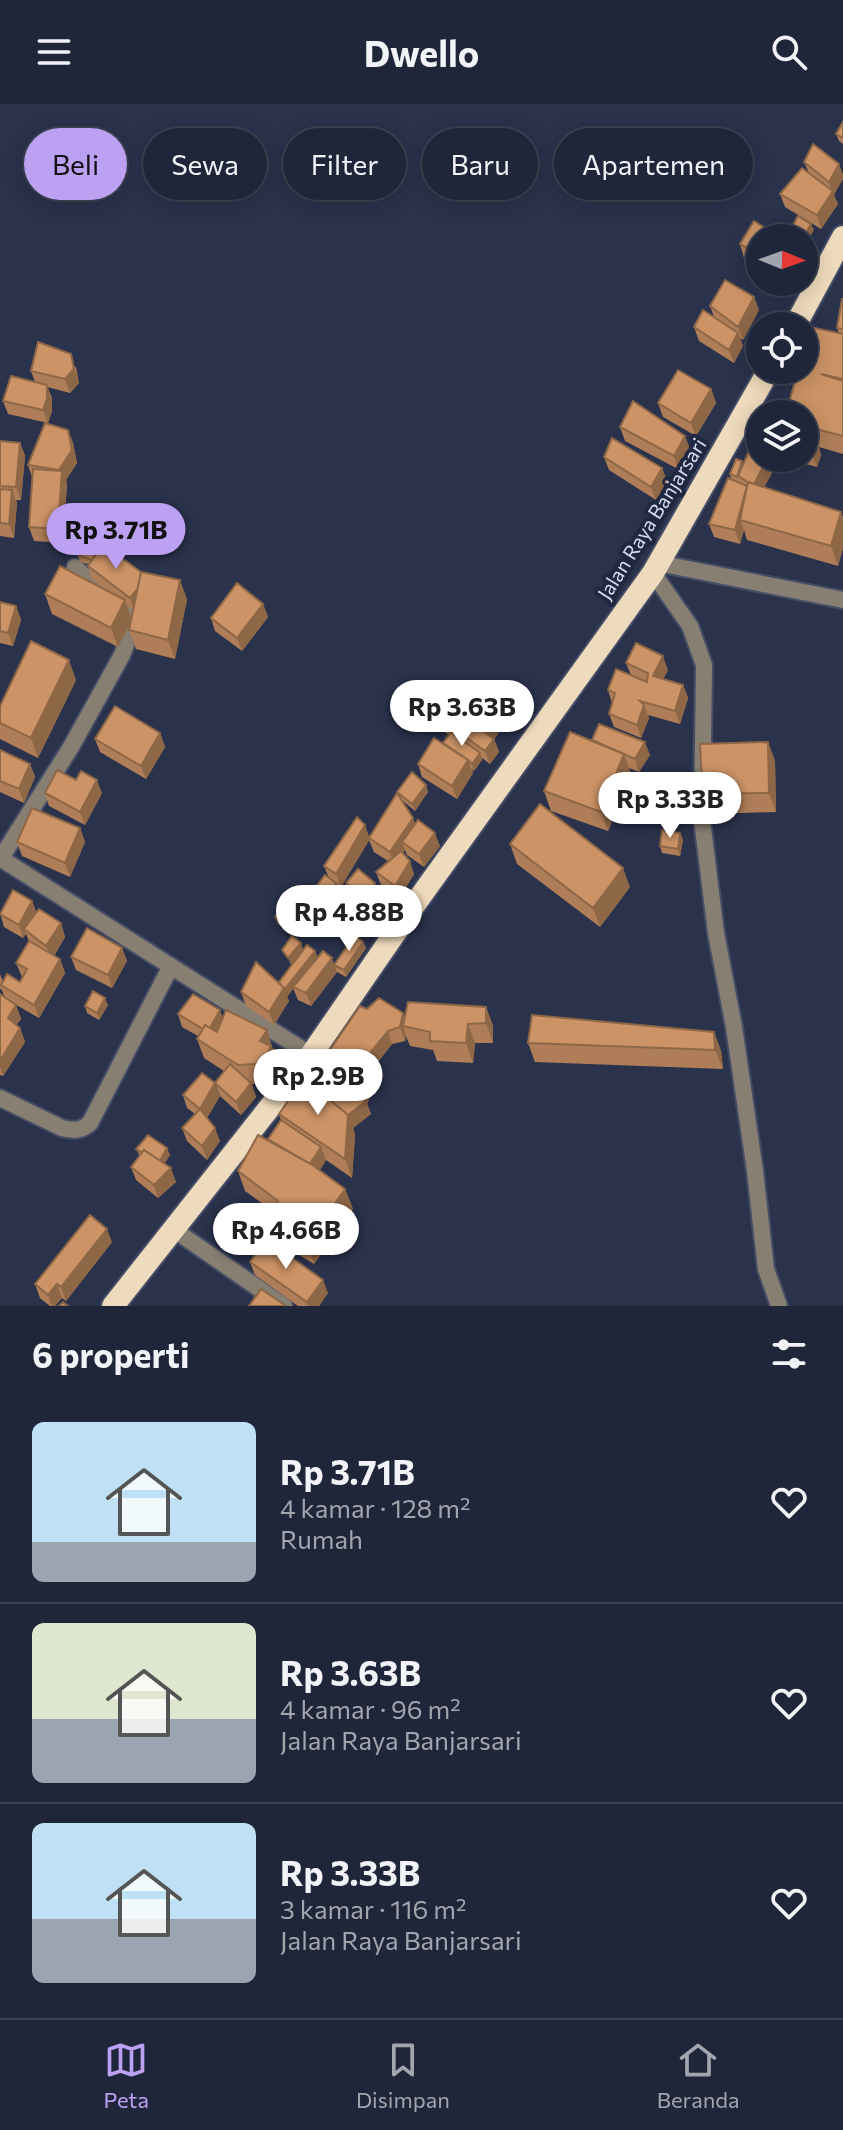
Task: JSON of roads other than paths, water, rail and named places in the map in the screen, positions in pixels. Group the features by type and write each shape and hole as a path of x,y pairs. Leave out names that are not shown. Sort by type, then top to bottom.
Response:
{"highway":[{"path":"803,312 843,237"},
{"name":"Jalan Raya Banjarsari","path":"113,1306 311,1055 655,568 761,384"}],"street":[{"path":"75,567 114,605 131,615 134,624 122,655 86,720 0,858 311,1055"},
{"path":"655,568 843,600"},
{"path":"655,568 690,626 704,665 702,820 716,933 753,1156 766,1269 779,1306"},
{"path":"4,1103 72,1131 83,1129 90,1123 171,966"},
{"path":"173,1229 284,1306"}]}
